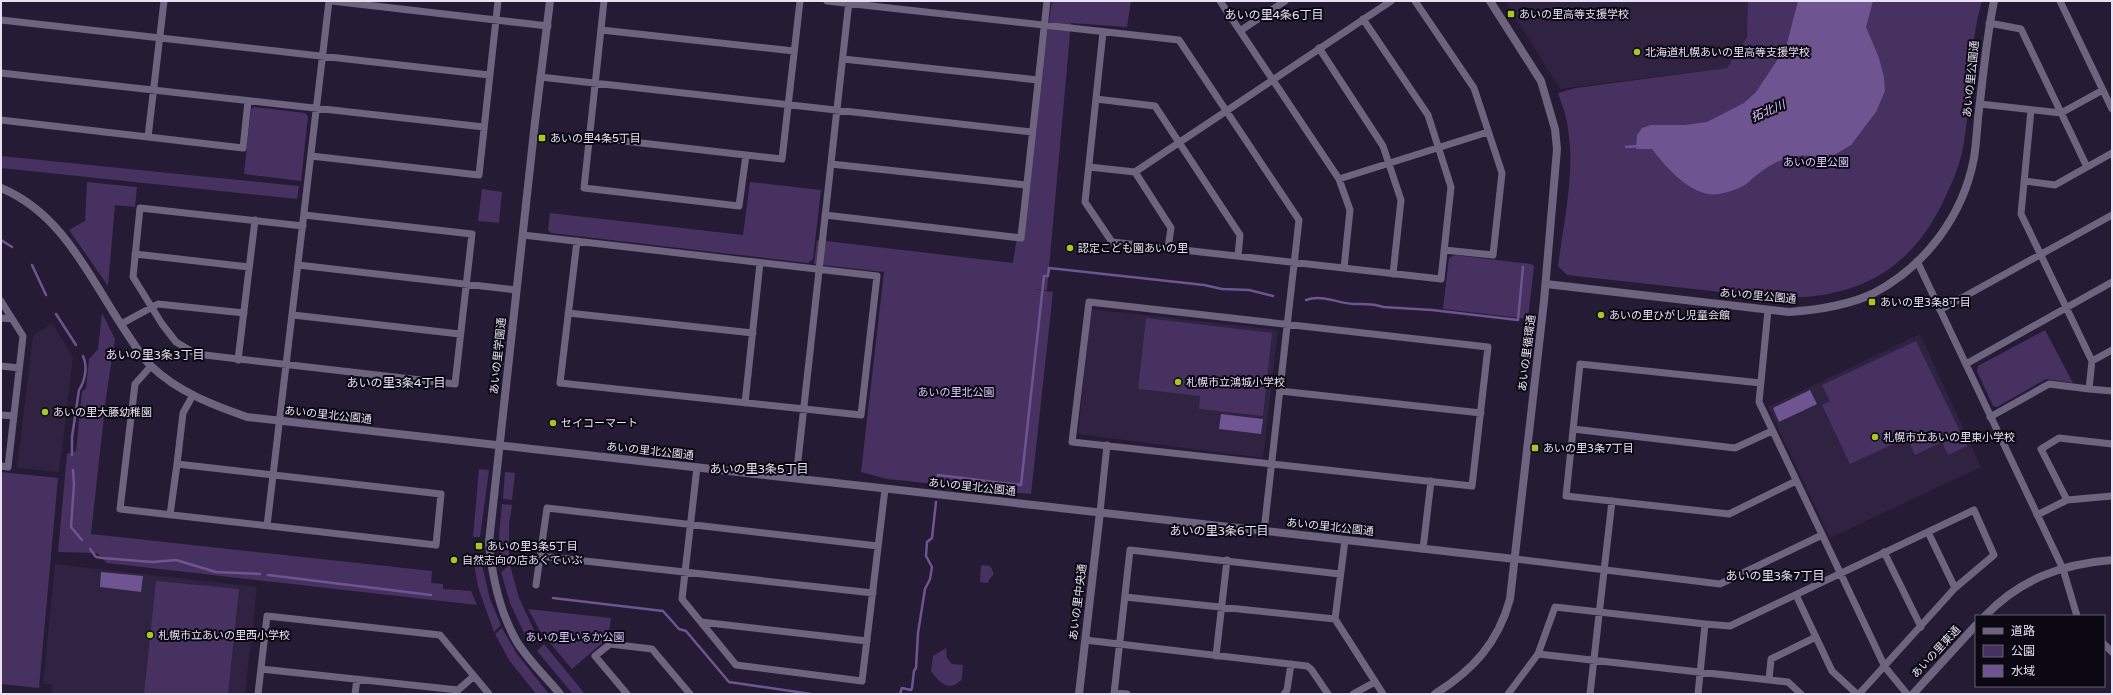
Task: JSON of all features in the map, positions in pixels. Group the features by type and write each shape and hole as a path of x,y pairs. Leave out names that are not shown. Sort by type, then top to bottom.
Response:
{"street":[{"path":"148,137 164,1"},
{"path":"268,526 322,57 331,1 548,26"},
{"path":"311,156 479,174 498,1"},
{"name":"あいの里学園通","path":"550,1 548,26 540,77 489,542 496,593 505,618 518,642 560,694"},
{"path":"604,1 584,188 739,206 746,155"},
{"path":"589,137 782,159 800,1"},
{"path":"827,1 849,2 1179,40 1299,220 1264,531"},
{"path":"826,215 1020,238 1047,1"},
{"path":"1220,1 1339,179 1350,210 1344,268"},
{"path":"1240,31 1285,1"},
{"path":"1088,167 1135,172 1391,1"},
{"path":"1415,1 1474,88 1502,173 1493,255 1444,250"},
{"name":"あいの里循環通","path":"1435,694 1471,668 1491,644 1506,613 1515,559 1546,284 1557,168 1555,130 1541,82 1490,1"},
{"name":"あいの里公園通","path":"1546,284 1789,312 1820,309 1847,303 1871,294 1902,275 1936,242 1954,214 1966,188 1974,156 1989,23 1994,1"},
{"path":"2060,1 2112,109"},
{"path":"796,478 849,2"},
{"path":"1103,32 1085,202 1112,242 1441,279 1451,188 1428,115 1363,19"},
{"path":"1,20 489,75"},
{"path":"1989,23 2021,29 2087,167"},
{"path":"601,30 794,52"},
{"path":"1319,48 1383,146 1389,163 1401,200 1393,274"},
{"path":"843,59 1038,80"},
{"path":"1,73 484,127"},
{"path":"540,77 1032,132"},
{"path":"1980,104 2061,113 2103,90"},
{"path":"1096,99 1155,106 1240,235 1238,256"},
{"path":"1,120 243,148 248,101"},
{"path":"2031,110 2021,214 2092,361 2089,389"},
{"path":"1339,179 1488,132"},
{"path":"2024,181 2055,185 2112,153"},
{"path":"831,164 1026,185"},
{"path":"1135,172 1171,228 1168,248"},
{"name":"あいの里北公園通","path":"1,188 29,203 56,227 83,262 121,324 151,366 169,382 204,402 247,417 1515,559"},
{"path":"303,226 140,208 133,277 176,342 190,352 210,357 455,384 472,234 304,215"},
{"path":"1940,310 2112,215"},
{"path":"238,360 255,220"},
{"path":"523,235 577,241 819,270 877,276 861,416 560,383 577,241"},
{"path":"135,254 249,267"},
{"path":"1917,261 2063,569 2077,615"},
{"path":"745,403 760,263"},
{"path":"298,265 516,290"},
{"path":"1966,364 2112,282"},
{"path":"1,302 23,336 8,467 1,466"},
{"path":"1089,302 1288,324 1488,347 1472,486 1072,442 1089,302"},
{"path":"121,324 151,306 158,304 244,313"},
{"path":"1768,310 1759,402 1885,667 1907,694"},
{"path":"568,313 753,333"},
{"path":"293,315 460,334"},
{"path":"1,318 12,319"},
{"path":"2092,361 2112,350"},
{"path":"1761,383 1580,364 1566,496 1729,514 1796,482"},
{"path":"1,366 19,368"},
{"path":"151,366 136,384 120,509 436,546 441,494 177,464"},
{"path":"1990,417 2049,384 2112,391"},
{"path":"1280,391 1481,413"},
{"path":"170,515 183,413 193,395"},
{"path":"1,415 14,416"},
{"path":"1573,429 1735,448 1772,431"},
{"path":"2067,500 2041,449 2059,438 2112,444"},
{"path":"1100,512 1107,445"},
{"path":"697,467 682,599 736,665 862,681 885,489"},
{"path":"1423,549 1431,482"},
{"path":"2037,515 2067,500 2112,496"},
{"path":"1590,694 1612,501"},
{"path":"536,585 547,508 878,546"},
{"path":"1508,694 1538,654 1555,607 1730,626 1974,510 1994,555 1955,588 1885,667 1858,694 1832,671 1796,595"},
{"name":"あいの里中央通","path":"1079,694 1100,512"},
{"path":"1928,532 1955,588"},
{"path":"1515,559 1720,584 1822,535"},
{"path":"1344,540 1335,619 1383,694"},
{"path":"1127,694 1114,693 1130,550 1340,574"},
{"path":"1884,552 1921,627"},
{"path":"540,556 872,593"},
{"path":"1216,656 1227,560"},
{"path":"1986,615 1996,604 2032,580 2082,562 2112,560"},
{"path":"1125,597 1335,619"},
{"path":"258,694 267,616 440,635 489,694"},
{"path":"701,622 867,641"},
{"path":"1698,694 1705,624"},
{"name":"あいの里東通","path":"1912,694 1975,626"},
{"path":"1769,680 1771,659 1816,637"},
{"path":"1085,640 1307,666 1311,669 1328,694"},
{"path":"626,694 596,656 610,644 652,649 690,694"},
{"path":"1538,654 1788,682 1801,694"},
{"path":"1284,694 1287,690 1291,664"},
{"path":"261,669 458,690 474,676"},
{"path":"355,694 357,679"},
{"path":"1353,694 1375,682"}],"shaded area":[{"name":"北海道札幌あいの里高等支援学校","path":"1505,1 1748,1 1748,37 1727,68 1560,89"},
{"name":"札幌市立鴻城小学校","path":"1091,309 1278,330 1263,458 1078,434"},
{"name":"あいの里大藤幼稚園","path":"52,323 73,357 59,472 17,468 33,336"},
{"name":"札幌市立あいの里東小学校","path":"1920,334 1981,467 1830,538 1768,407"},
{"name":"札幌市立あいの里西小学校","path":"55,564 257,587 245,694 51,694 52,684 43,684"}],"green space":[{"name":"あいの里北公園","path":"1052,1 1131,1 1127,27 1071,23 1047,290 1033,289 1053,292 1031,494 887,479 861,472 884,272 814,264 817,240 1013,263"},
{"name":"あいの里公園","path":"1748,1 1982,1 1974,36 1963,150 1950,188 1928,229 1910,251 1890,269 1867,282 1843,291 1816,296 1757,296 1567,275 1558,266 1568,197 1570,146 1567,120 1558,93 1576,88 1727,68 1747,37"},
{"path":"254,107 305,113 308,116 301,181 244,174 251,109"},
{"path":"1,156 299,186 297,199 1,168"},
{"path":"87,182 137,187 135,207 115,205 108,286 69,230 85,221"},
{"path":"750,182 821,190 813,259 808,263 551,233 548,230 550,213 743,235"},
{"path":"482,189 502,192 499,223 478,221"},
{"path":"1455,255 1531,264 1534,266 1528,319 1443,309 1449,258"},
{"path":"102,313 115,339 106,397 91,534 432,571 431,583 443,584 443,589 471,591 477,605 107,563 97,553 58,552 67,454 76,451 82,392 86,388 89,359 98,349"},
{"path":"1146,318 1272,333 1263,416 1199,409 1200,396 1138,389"},
{"path":"2045,330 2073,383 2046,379 1997,407 1993,406 1977,371 1978,366"},
{"path":"1916,341 1967,446 1948,455 1942,442 1915,455 1907,438 1850,464 1822,405 1830,401 1822,385"},
{"path":"479,469 489,470 480,537 473,537"},
{"path":"1,472 58,478 39,688 1,684"},
{"path":"505,472 515,473 512,500 503,499"},
{"path":"502,504 512,505 509,524 509,561 501,568 499,535"},
{"path":"480,557 490,599 501,625 494,632 478,587 473,558"},
{"path":"510,565 519,598 534,630 525,635 510,603 501,572"},
{"path":"981,565 990,566 993,572 993,576 988,583 980,582"},
{"path":"156,581 239,589 228,694 144,694"},
{"name":"あいの里いるか公園","path":"528,609 611,618 608,638 572,669 540,631"},
{"path":"502,628 517,654 549,694 536,694 509,660 495,634"},
{"path":"544,644 585,694 573,694 537,651"},
{"path":"946,648 947,658 952,664 963,665 962,679 949,686 941,682 931,671 933,656"}],"water":[{"path":"1798,1 1873,1 1866,27 1879,58 1884,77 1885,91 1876,112 1851,145 1826,160 1807,156 1790,157 1766,168 1743,186 1725,193 1716,194 1700,192 1692,188 1670,170 1652,149 1636,149 1637,135 1642,128 1651,125 1685,125 1707,122 1744,103 1756,92 1786,47"},
{"path":"1810,390 1817,404 1779,422 1773,408"},
{"path":"1221,414 1263,419 1261,434 1219,429"},
{"path":"101,572 143,576 141,592 100,587"}],"waterway":[{"name":"拓北川","path":"1626,147 1640,146"},
{"path":"1,240 12,247"},
{"path":"32,265 46,295"},
{"path":"1306,300 1312,298 1324,298 1353,304 1432,310 1518,320 1523,267"},
{"path":"937,487 938,475 1021,485 1044,276 1048,276 1049,268 1204,285 1222,289 1249,290 1273,296"},
{"path":"56,314 76,345"},
{"path":"72,455 72,437 79,390 85,373 85,360 83,356"},
{"path":"73,470 74,484 71,527 82,540"},
{"path":"900,694 902,688 911,690 914,671 916,668 918,633 925,589 930,579 932,567 926,556 927,542 932,538 936,502"},
{"path":"90,549 96,557 102,558 153,562 176,560 216,572 260,574"},
{"path":"268,575 431,595"},
{"path":"553,598 663,611 679,629 686,631 729,682 811,694"}],"place":[{"name":"あいの里高等支援学校","path":"1511,14"},
{"name":"北海道札幌あいの里高等支援学校","path":"1637,52"},
{"name":"あいの里4条5丁目","path":"542,138"},
{"name":"認定こども園あいの里","path":"1070,248"},
{"name":"あいの里3条8丁目","path":"1872,302"},
{"name":"あいの里ひがし児童会館","path":"1601,315"},
{"name":"札幌市立鴻城小学校","path":"1178,382"},
{"name":"あいの里大藤幼稚園","path":"45,412"},
{"name":"セイコーマート","path":"553,423"},
{"name":"札幌市立あいの里東小学校","path":"1875,437"},
{"name":"あいの里3条7丁目","path":"1535,448"},
{"name":"あいの里3条5丁目","path":"479,546"},
{"name":"自然志向の店あくてぃぶ","path":"454,560"},
{"name":"札幌市立あいの里西小学校","path":"150,635"}],"district":[{"name":"あいの里4条6丁目","path":"1274,15"},
{"name":"あいの里3条3丁目","path":"155,355"},
{"name":"あいの里3条4丁目","path":"396,383"},
{"name":"あいの里3条5丁目","path":"759,469"},
{"name":"あいの里3条6丁目","path":"1219,531"},
{"name":"あいの里3条7丁目","path":"1775,576"}]}
